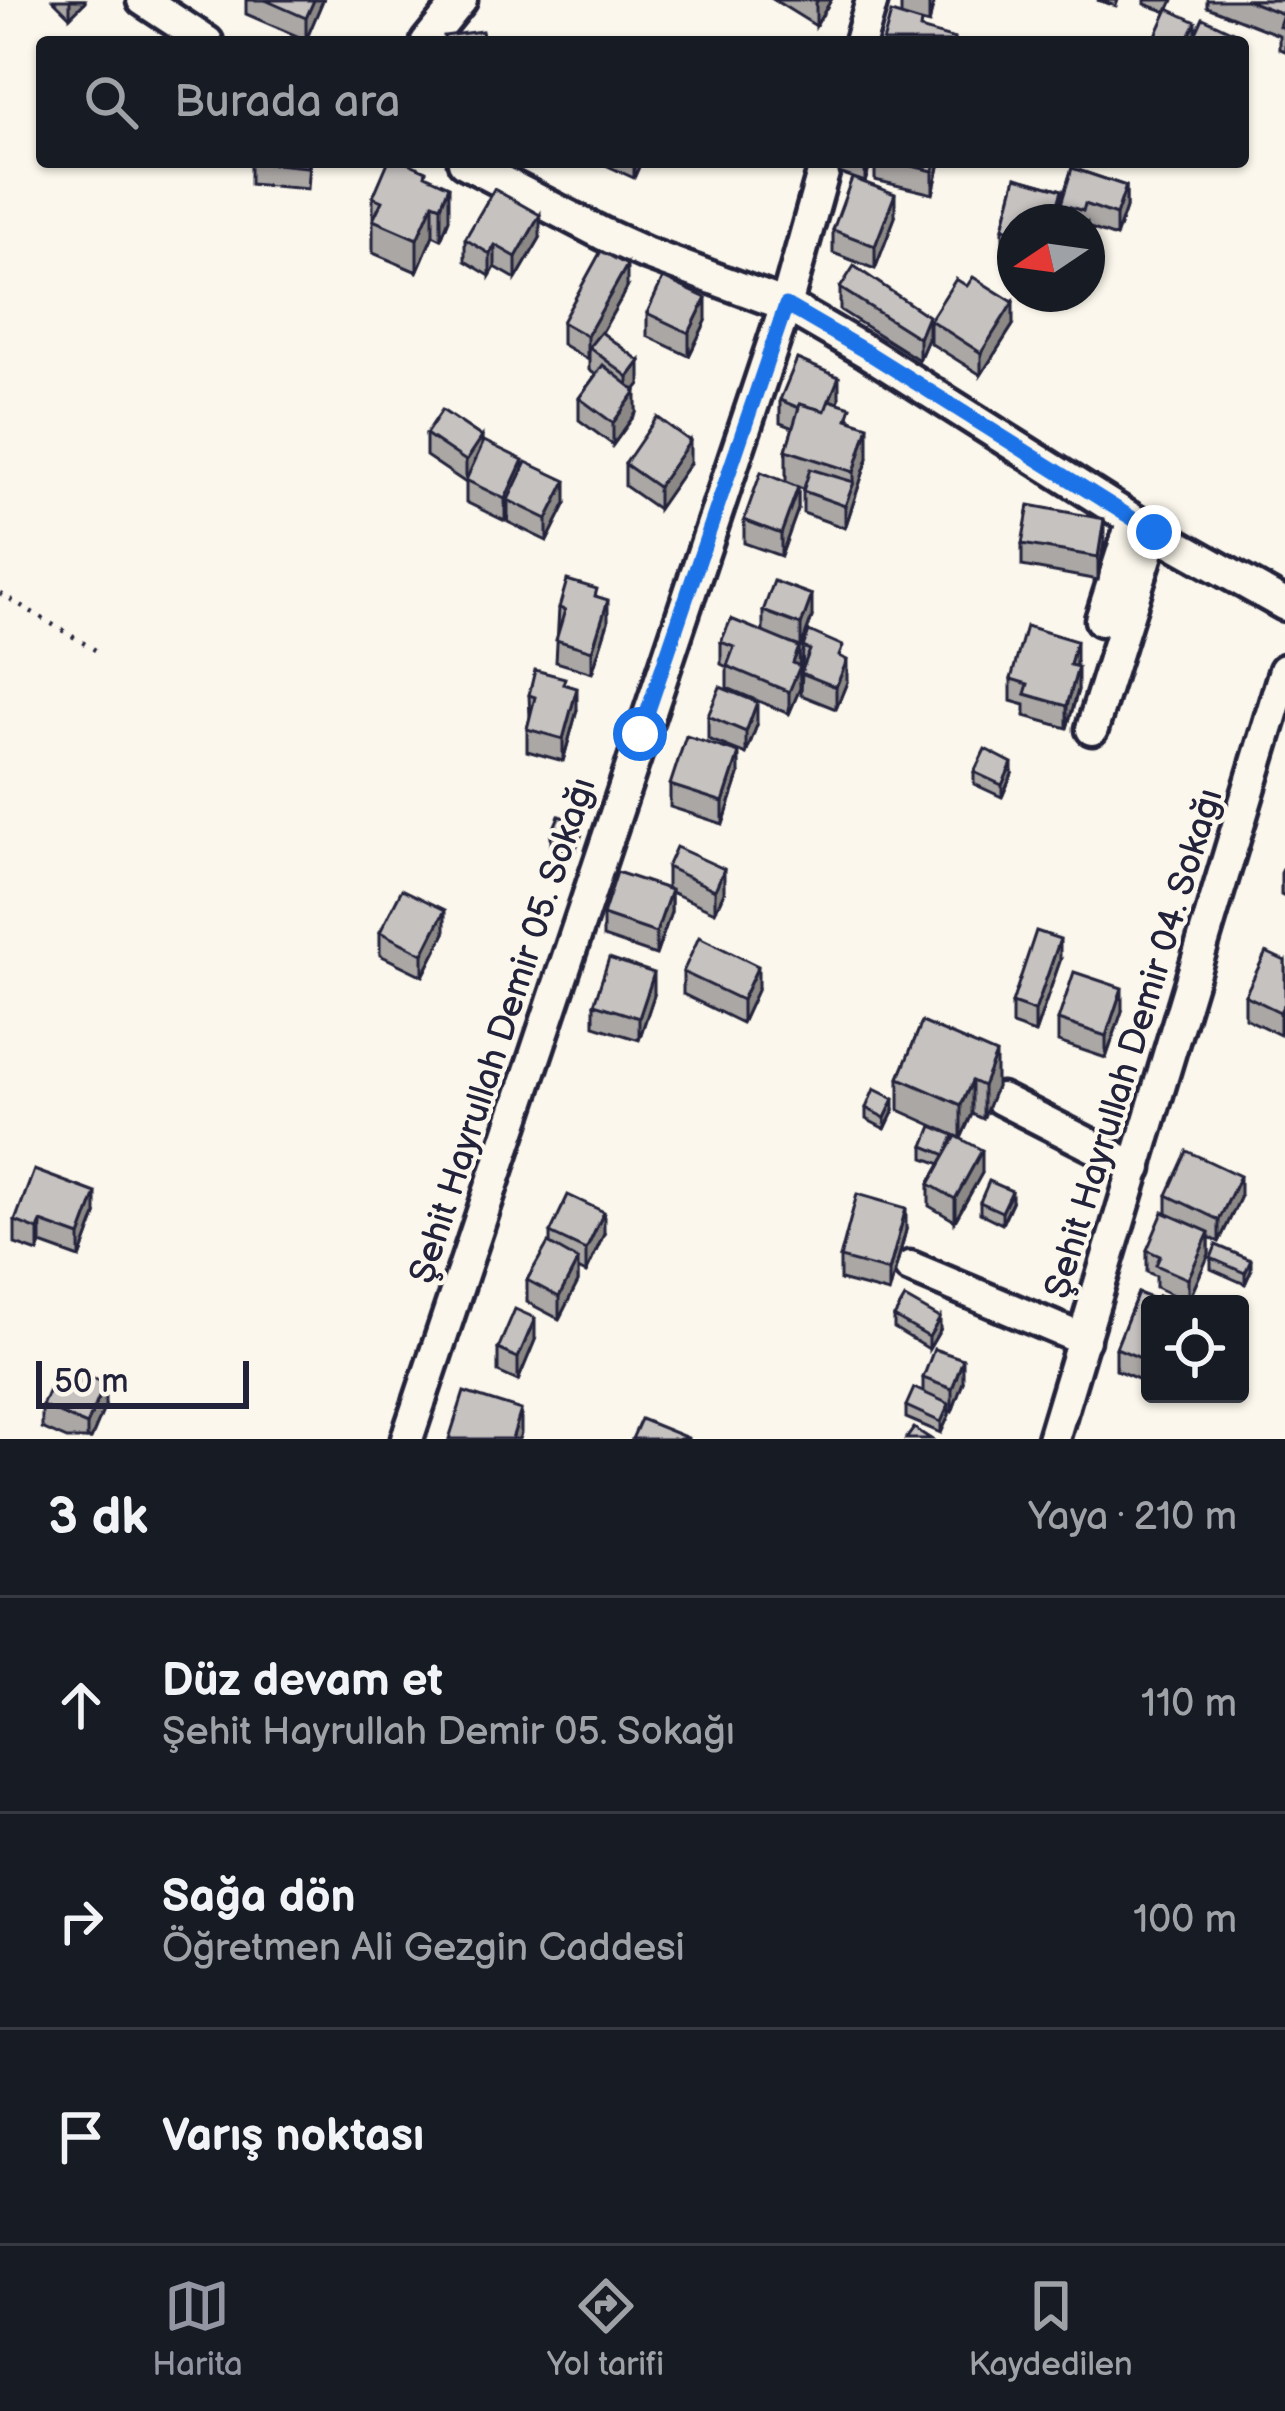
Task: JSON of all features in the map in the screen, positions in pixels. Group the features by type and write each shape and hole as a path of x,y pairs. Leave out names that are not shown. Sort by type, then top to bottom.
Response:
{"street":[{"path":"143,0 198,36"},
{"path":"432,36 461,0"},
{"path":"862,36 872,0"},
{"path":"476,168 645,253 786,305 1144,526 1285,605"},
{"name":"Şehit Hayrullah Demir 05. Sokağı","path":"407,1439 786,305 824,168"},
{"path":"1102,620 1144,526"},
{"path":"1092,729 1144,526"},
{"name":"Şehit Hayrullah Demir 04. Sokağı","path":"1053,1439 1285,670"},
{"path":"1001,1099 1136,1168"},
{"path":"910,1267 1084,1340"}],"path":[{"path":"0,593 102,654"}],"building":[{"path":"265,0 314,0 306,18"},
{"path":"1246,0 1285,0 1285,29 1279,26 1283,14"},
{"path":"1168,9 1196,22 1189,36 1156,36"},
{"path":"891,13 944,36 885,36"},
{"path":"1203,18 1237,34 1236,36 1195,36"},
{"path":"482,31 483,36 444,36"},
{"path":"385,168 419,168 449,186 441,206 433,203 417,239 373,220 382,201 373,197"},
{"path":"1072,168 1126,186 1116,215 1105,211 1105,204 1061,204"},
{"path":"1016,177 1062,190 1058,204 1009,204"},
{"path":"852,178 895,194 875,246 833,230"},
{"path":"494,189 540,215 516,257 495,245 490,254 465,239"},
{"path":"601,251 627,265 587,336 562,322"},
{"path":"854,266 928,316 919,338 840,288"},
{"path":"973,277 997,292 997,312 1007,312 981,353 930,320 956,279 967,286"},
{"path":"663,278 706,298 689,333 647,313"},
{"path":"601,332 640,361 628,377 589,347"},
{"path":"797,359 839,377 825,411 780,400"},
{"path":"603,365 636,391 613,423 579,398"},
{"path":"829,400 851,407 847,419 868,426 854,472 786,450 800,404 825,411"},
{"path":"442,410 482,437 466,461 426,434"},
{"path":"657,417 690,441 658,487 625,464"},
{"path":"484,441 523,460 505,499 466,480"},
{"path":"526,462 566,481 547,519 508,500"},
{"path":"810,469 854,482 845,506 803,491"},
{"path":"761,472 798,487 781,534 744,520"},
{"path":"1029,505 1104,519 1098,557 1022,544"},
{"path":"567,580 597,589 595,596 608,600 592,651 556,640"},
{"path":"774,581 812,595 801,625 763,611"},
{"path":"731,619 799,647 793,663 800,666 789,692 727,666 734,647 721,642"},
{"path":"1026,626 1076,641 1070,665 1078,667 1067,706 1025,694 1028,684 1011,679"},
{"path":"809,631 843,646 839,656 847,660 836,687 801,673 810,650 803,647"},
{"path":"535,670 565,678 563,684 577,688 563,739 527,729 535,697 529,695"},
{"path":"720,687 757,702 746,732 708,716"},
{"path":"686,736 739,753 723,802 670,785"},
{"path":"985,749 1012,763 1002,785 974,772"},
{"path":"559,816 581,824 573,844 551,835"},
{"path":"676,847 724,869 715,890 667,867"},
{"path":"617,872 671,890 656,933 603,915"},
{"path":"402,889 445,910 423,954 380,932"},
{"path":"1036,931 1060,939 1035,1011 1012,1003"},
{"path":"699,937 758,966 742,1000 683,972"},
{"path":"1266,952 1285,961 1285,1007 1280,1012 1245,995"},
{"path":"609,958 654,973 639,1018 594,1004"},
{"path":"1074,972 1122,988 1106,1036 1058,1020"},
{"path":"922,1022 996,1054 983,1086 972,1081 961,1105 899,1078"},
{"path":"874,1089 894,1099 885,1118 866,1108"},
{"path":"932,1126 954,1135 946,1155 924,1146"},
{"path":"956,1136 982,1150 955,1199 929,1184"},
{"path":"1187,1151 1240,1176 1219,1220 1167,1195"},
{"path":"34,1170 96,1193 80,1236 41,1222 38,1230 15,1221"},
{"path":"989,1181 1012,1191 1002,1212 980,1202"},
{"path":"857,1194 906,1208 889,1271 840,1258"},
{"path":"568,1195 604,1212 586,1250 550,1233"},
{"path":"1163,1212 1209,1232 1188,1279 1156,1265 1160,1256 1147,1250"},
{"path":"548,1243 578,1260 559,1297 527,1280"},
{"path":"1216,1245 1251,1260 1245,1273 1211,1258"},
{"path":"1138,1293 1143,1295 1141,1358 1116,1348"},
{"path":"905,1298 940,1318 929,1337 894,1317"},
{"path":"515,1309 535,1318 518,1358 498,1349"},
{"path":"934,1349 963,1359 952,1389 923,1378"},
{"path":"60,1364 105,1383 87,1425 42,1406"},
{"path":"914,1388 949,1404 941,1422 906,1406"},
{"path":"464,1392 521,1410 512,1439 449,1439"},
{"path":"641,1419 688,1438 688,1439 632,1439"},
{"path":"914,1428 931,1439 906,1439"}],"route":[{"path":"640,734 786,305 1154,532"}]}
